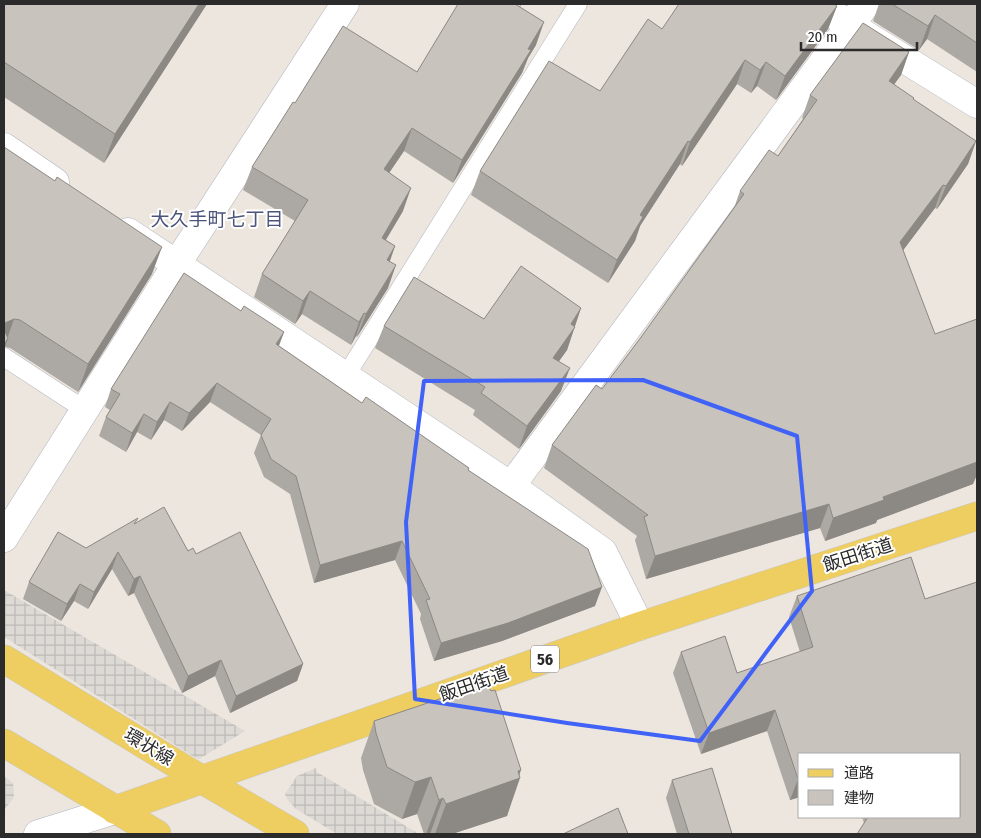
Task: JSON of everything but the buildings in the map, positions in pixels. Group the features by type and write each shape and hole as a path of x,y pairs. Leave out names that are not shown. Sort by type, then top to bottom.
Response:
{"main road":[{"name":"飯田街道","path":"115,810 640,626 977,516"},
{"name":"環状線","path":"4,659 201,780 295,834"},
{"path":"4,743 157,834"}],"street":[{"path":"4,538 176,265 345,4"},
{"path":"818,4 977,104"},
{"path":"511,486 866,4"},
{"path":"4,147 78,198"},
{"path":"110,220 511,486 603,552 640,626"},
{"path":"38,834 115,810"}],"lane":[{"path":"345,377 578,4"},
{"path":"4,358 85,410"}],"highlighted area":[{"path":"643,380 797,436 812,591 700,741 567,723 415,699 406,522 424,381"}],"shaded area":[{"path":"4,590 245,731 199,759 191,755 4,637"},
{"path":"316,768 317,772 419,834 337,834 296,809 285,794 297,776"},
{"path":"4,776 13,783 14,795 4,810"}],"district":[{"name":"大久手町七丁目","path":"217,219"}]}
